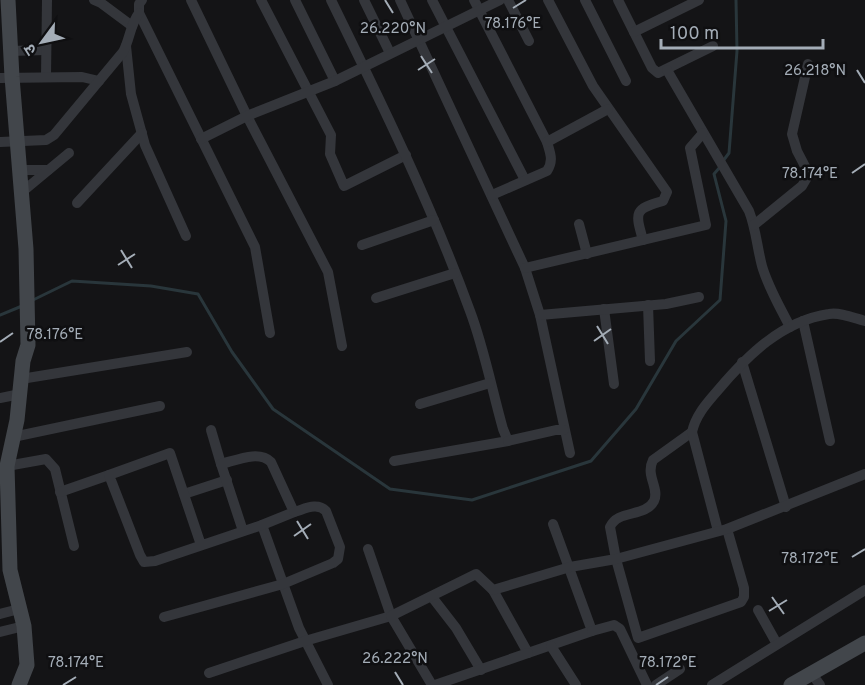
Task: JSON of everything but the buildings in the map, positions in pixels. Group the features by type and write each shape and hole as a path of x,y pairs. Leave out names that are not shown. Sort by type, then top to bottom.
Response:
{"street":[{"path":"8,0 10,51 6,78 18,142 28,345 7,466 10,570 24,626 27,665 19,685"},
{"path":"46,77 47,0"},
{"path":"94,0 132,26"},
{"path":"142,0 139,4 139,13 255,247 270,333"},
{"path":"191,0 247,116 328,272 342,346"},
{"path":"261,0 331,135 330,154 345,186 406,155"},
{"path":"294,0 335,81"},
{"path":"331,0 406,155 471,312 508,441"},
{"path":"364,0 390,53"},
{"path":"400,0 525,268 540,315 570,453"},
{"path":"432,0 525,180"},
{"path":"474,0 547,142 552,157 547,171 492,195"},
{"path":"201,139 247,116 335,81 500,0"},
{"path":"508,0 529,41"},
{"path":"548,0 593,86 667,192 663,201 645,206 638,213 637,218 643,240"},
{"path":"585,0 626,81"},
{"path":"618,0 654,71 661,73 713,46"},
{"path":"634,32 699,0"},
{"path":"0,142 46,140 54,135 126,46 139,13"},
{"path":"126,46 131,94 145,145 186,236"},
{"path":"10,51 46,50"},
{"path":"754,225 802,186 809,174 797,151 792,134 808,64"},
{"path":"667,70 749,211 765,274 790,327"},
{"path":"6,78 82,77 99,81"},
{"path":"547,142 608,109"},
{"path":"77,202 142,133"},
{"path":"525,268 706,225 690,148 703,133"},
{"path":"22,192 69,153"},
{"path":"20,170 48,170"},
{"path":"362,245 434,220"},
{"path":"579,224 587,254"},
{"path":"376,298 454,273"},
{"path":"540,315 678,302 699,297"},
{"path":"648,305 650,361"},
{"path":"604,309 614,384"},
{"path":"626,643 732,607 741,602 744,597 744,588 722,530 693,432 694,423 700,412 742,362 766,342 790,327 832,313 865,321"},
{"path":"803,321 830,441"},
{"path":"0,398 21,381 187,352"},
{"path":"742,362 786,507"},
{"path":"420,404 490,383"},
{"path":"13,437 160,406"},
{"path":"211,430 243,531"},
{"path":"394,461 564,430"},
{"path":"638,638 616,559 610,526 616,518 652,505 655,498 649,467 653,460 693,432"},
{"path":"60,492 170,453 201,545"},
{"path":"221,464 258,455 266,457 271,462 294,512"},
{"path":"7,466 46,459 55,469 74,546"},
{"path":"492,590 570,567 616,559 722,530 786,507 865,474"},
{"path":"109,475 144,562 155,561 314,506 322,507 326,512 340,547 338,559 333,563 283,584 164,617"},
{"path":"184,494 226,480"},
{"path":"553,524 592,632"},
{"path":"261,525 305,641 328,685"},
{"path":"369,549 390,616 434,685 614,625 620,629 647,685"},
{"path":"209,673 390,616 476,574 492,590 528,653"},
{"path":"712,685 865,590"},
{"path":"432,597 456,628 481,670"},
{"path":"0,614 19,609"},
{"path":"758,610 777,644"},
{"path":"0,632 24,626"},
{"path":"791,685 816,679 865,643"},
{"path":"551,646 576,685"},
{"path":"656,685 680,669"}],"waterway":[{"path":"723,161 729,153 737,51 736,0"},
{"path":"33,300 72,281 151,286 198,294 232,352 273,409 390,489 472,500 591,461 636,409 676,341 720,300 726,221 714,174 720,167"},
{"path":"0,315 22,306"}]}
